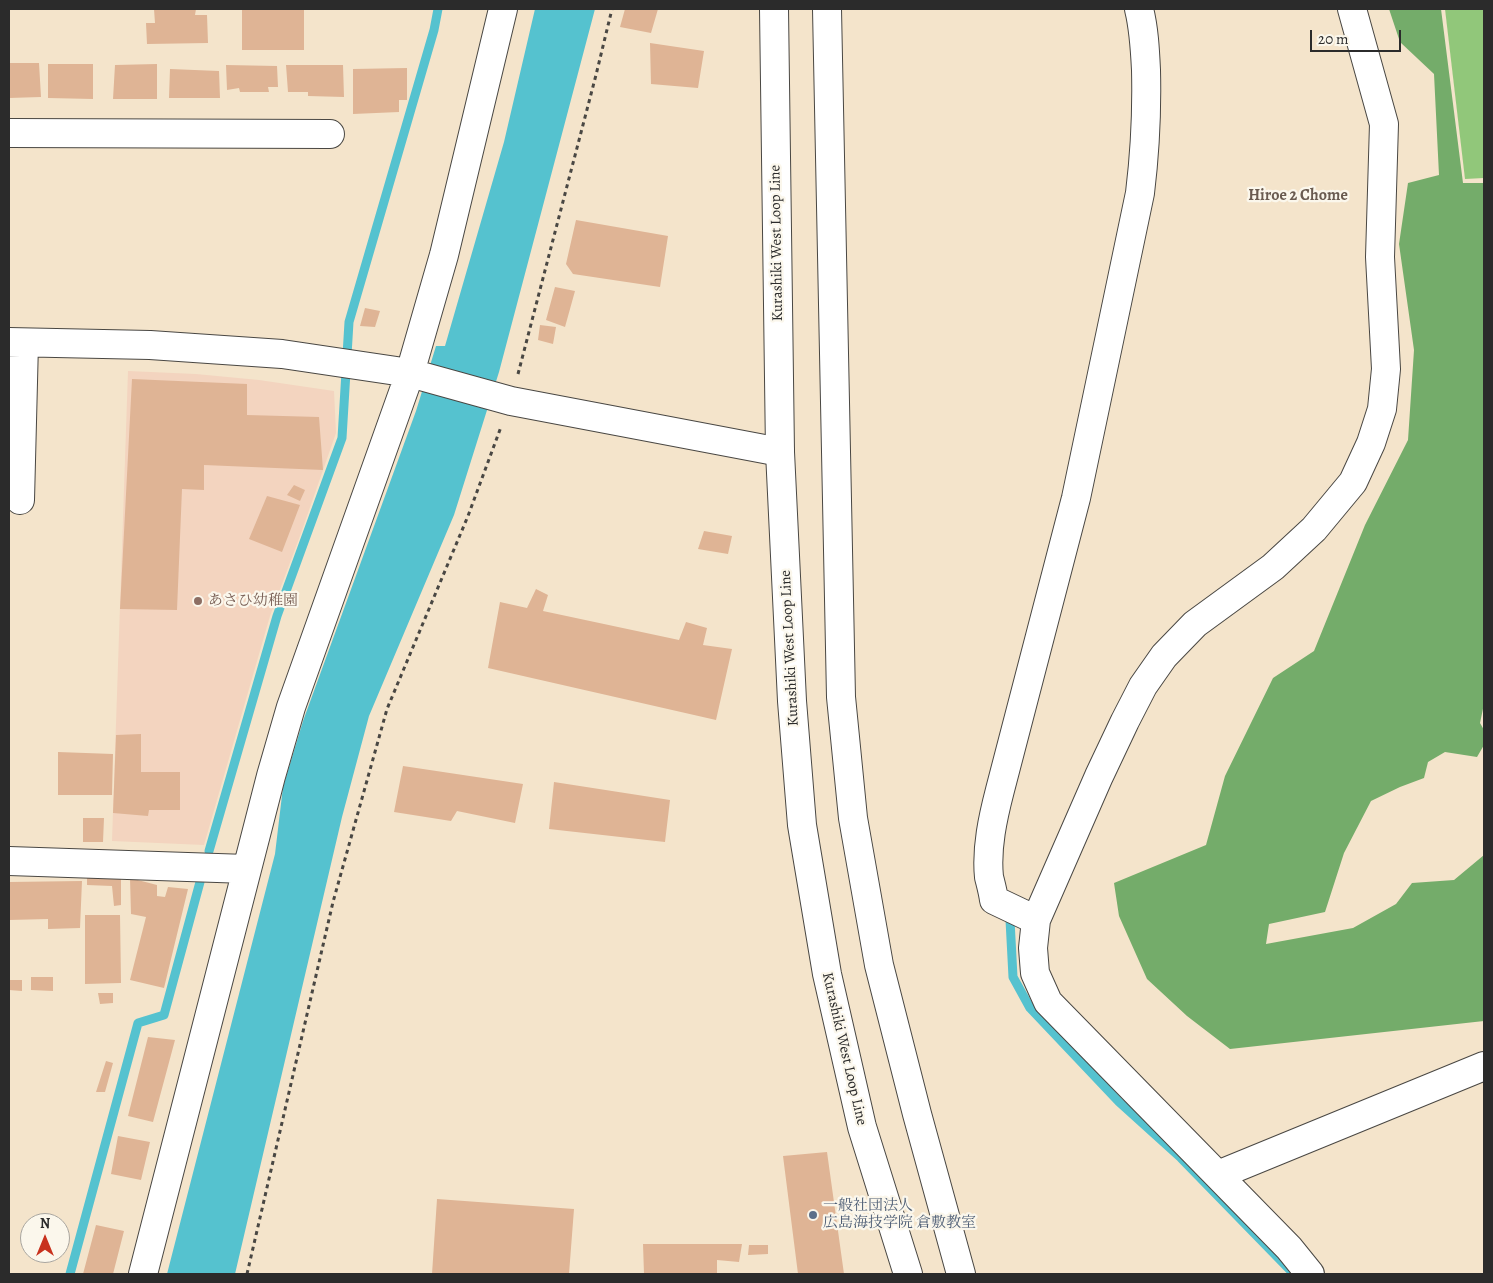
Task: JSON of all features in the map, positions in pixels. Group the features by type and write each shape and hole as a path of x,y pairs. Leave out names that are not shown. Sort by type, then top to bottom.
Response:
{"street":[{"path":"142,1274 271,776 291,707 416,374 503,9"},
{"name":"Kurashiki West Loop Line","path":"774,9 780,452 792,701 802,825 827,974 860,1117 908,1274"},
{"path":"827,9 841,698 854,818 878,965 916,1114 961,1274"},
{"path":"1036,920 994,900 989,875 993,819 1076,498 1140,193 1147,99 1145,52 1139,9"},
{"path":"1310,1274 1289,1248 1048,1002 1036,973 1033,948 1036,920 1125,721 1143,686 1164,656 1195,624 1273,567 1314,528 1353,482 1371,443 1382,408 1386,369 1380,257 1384,124 1352,9"},
{"path":"9,133 330,134"},
{"path":"20,500 16,343 188,348 282,354 348,363 416,374 504,399 780,452"},
{"path":"9,861 248,869"},
{"path":"1218,1175 1484,1066"}],"path":[{"path":"247,1274 333,902 387,709 468,516 504,399 596,75 612,9"}],"shaded area":[{"name":"あさひ幼稚園","path":"128,371 196,374 259,380 334,391 336,433 270,616 204,845 112,841"}],"green space":[{"path":"1389,9 1441,9 1463,183 1484,183 1484,704 1480,723 1484,730 1484,745 1477,757 1445,752 1428,762 1424,778 1371,801 1344,853 1325,912 1269,924 1266,944 1353,928 1396,904 1412,883 1454,880 1484,855 1484,1021 1230,1049 1187,1016 1147,979 1119,916 1114,883 1206,845 1225,776 1273,678 1314,651 1365,525 1408,440 1414,350 1399,244 1408,183 1439,175 1434,74 1400,42"},
{"path":"1445,9 1484,9 1484,178 1465,179"}],"water":[{"path":"535,9 595,9 499,372 454,515 369,716 342,817 235,1274 167,1274 275,854 283,787 303,721 416,411 436,346 445,346 504,142"}],"building":[{"path":"154,9 196,9 195,15 207,15 208,43 147,44 146,23 155,23"},
{"path":"242,9 304,9 304,50 242,50"},
{"path":"625,9 658,9 651,33 620,27"},
{"path":"650,43 704,51 698,88 651,84"},
{"path":"9,63 39,63 41,97 9,98"},
{"path":"48,64 93,64 93,99 48,98"},
{"path":"157,64 157,99 113,99 115,65"},
{"path":"226,65 277,66 278,87 268,87 269,92 240,92 239,88 227,90"},
{"path":"286,65 343,65 344,97 308,96 308,92 288,92"},
{"path":"407,68 407,100 399,100 399,112 353,114 353,69"},
{"path":"170,69 219,71 220,98 169,98"},
{"path":"576,220 668,236 660,287 573,274 566,264"},
{"path":"555,287 575,291 565,327 546,320"},
{"path":"365,308 380,311 375,327 360,326"},
{"path":"540,325 556,327 553,344 538,340"},
{"path":"132,379 247,384 247,415 319,417 323,470 204,465 204,490 182,489 177,610 120,609"},
{"path":"294,485 305,490 300,501 287,495"},
{"path":"267,496 300,505 282,552 249,539"},
{"path":"704,531 732,536 728,554 698,549"},
{"path":"536,589 548,595 543,611 679,640 686,622 707,628 703,645 732,649 716,720 488,668 500,602 527,608"},
{"path":"141,734 141,772 180,772 180,810 149,810 148,816 113,813 116,735"},
{"path":"58,752 113,754 112,795 58,795"},
{"path":"403,766 523,784 515,823 457,811 451,821 394,812"},
{"path":"554,782 670,800 665,842 549,829"},
{"path":"83,818 104,818 103,842 83,842"},
{"path":"87,877 121,879 121,905 114,906 112,886 87,885"},
{"path":"130,878 157,885 157,896 165,897 168,887 188,889 164,988 130,980 146,917 131,914"},
{"path":"82,881 80,928 48,929 48,919 9,920 9,882"},
{"path":"85,915 120,915 121,983 85,984"},
{"path":"31,977 53,977 53,991 31,990"},
{"path":"9,980 22,980 22,991 9,990"},
{"path":"98,993 113,993 113,1003 100,1004"},
{"path":"148,1037 175,1040 153,1122 128,1116"},
{"path":"106,1061 113,1063 105,1092 96,1092"},
{"path":"118,1136 150,1142 141,1180 111,1174"},
{"name":"一般社団法人 広島海技学院 倉敷教室","path":"827,1152 844,1274 798,1274 783,1156"},
{"path":"437,1199 574,1209 569,1274 432,1274"},
{"path":"96,1225 124,1231 113,1274 83,1274"},
{"path":"643,1244 742,1244 739,1262 717,1260 717,1274 644,1274"},
{"path":"749,1245 768,1245 768,1254 748,1255"}],"waterway":[{"path":"209,851 277,616 342,438 349,322 434,30 438,9"},
{"path":"70,1274 138,1023 164,1015 200,882"},
{"path":"1010,920 1013,977 1030,1008 1119,1102 1181,1158 1294,1274"}],"place":[{"name":"あさひ幼稚園","path":"198,601"},
{"name":"一般社団法人 広島海技学院 倉敷教室","path":"813,1215"}],"district":[{"name":"Hiroe 2 Chome","path":"1298,196"}]}
